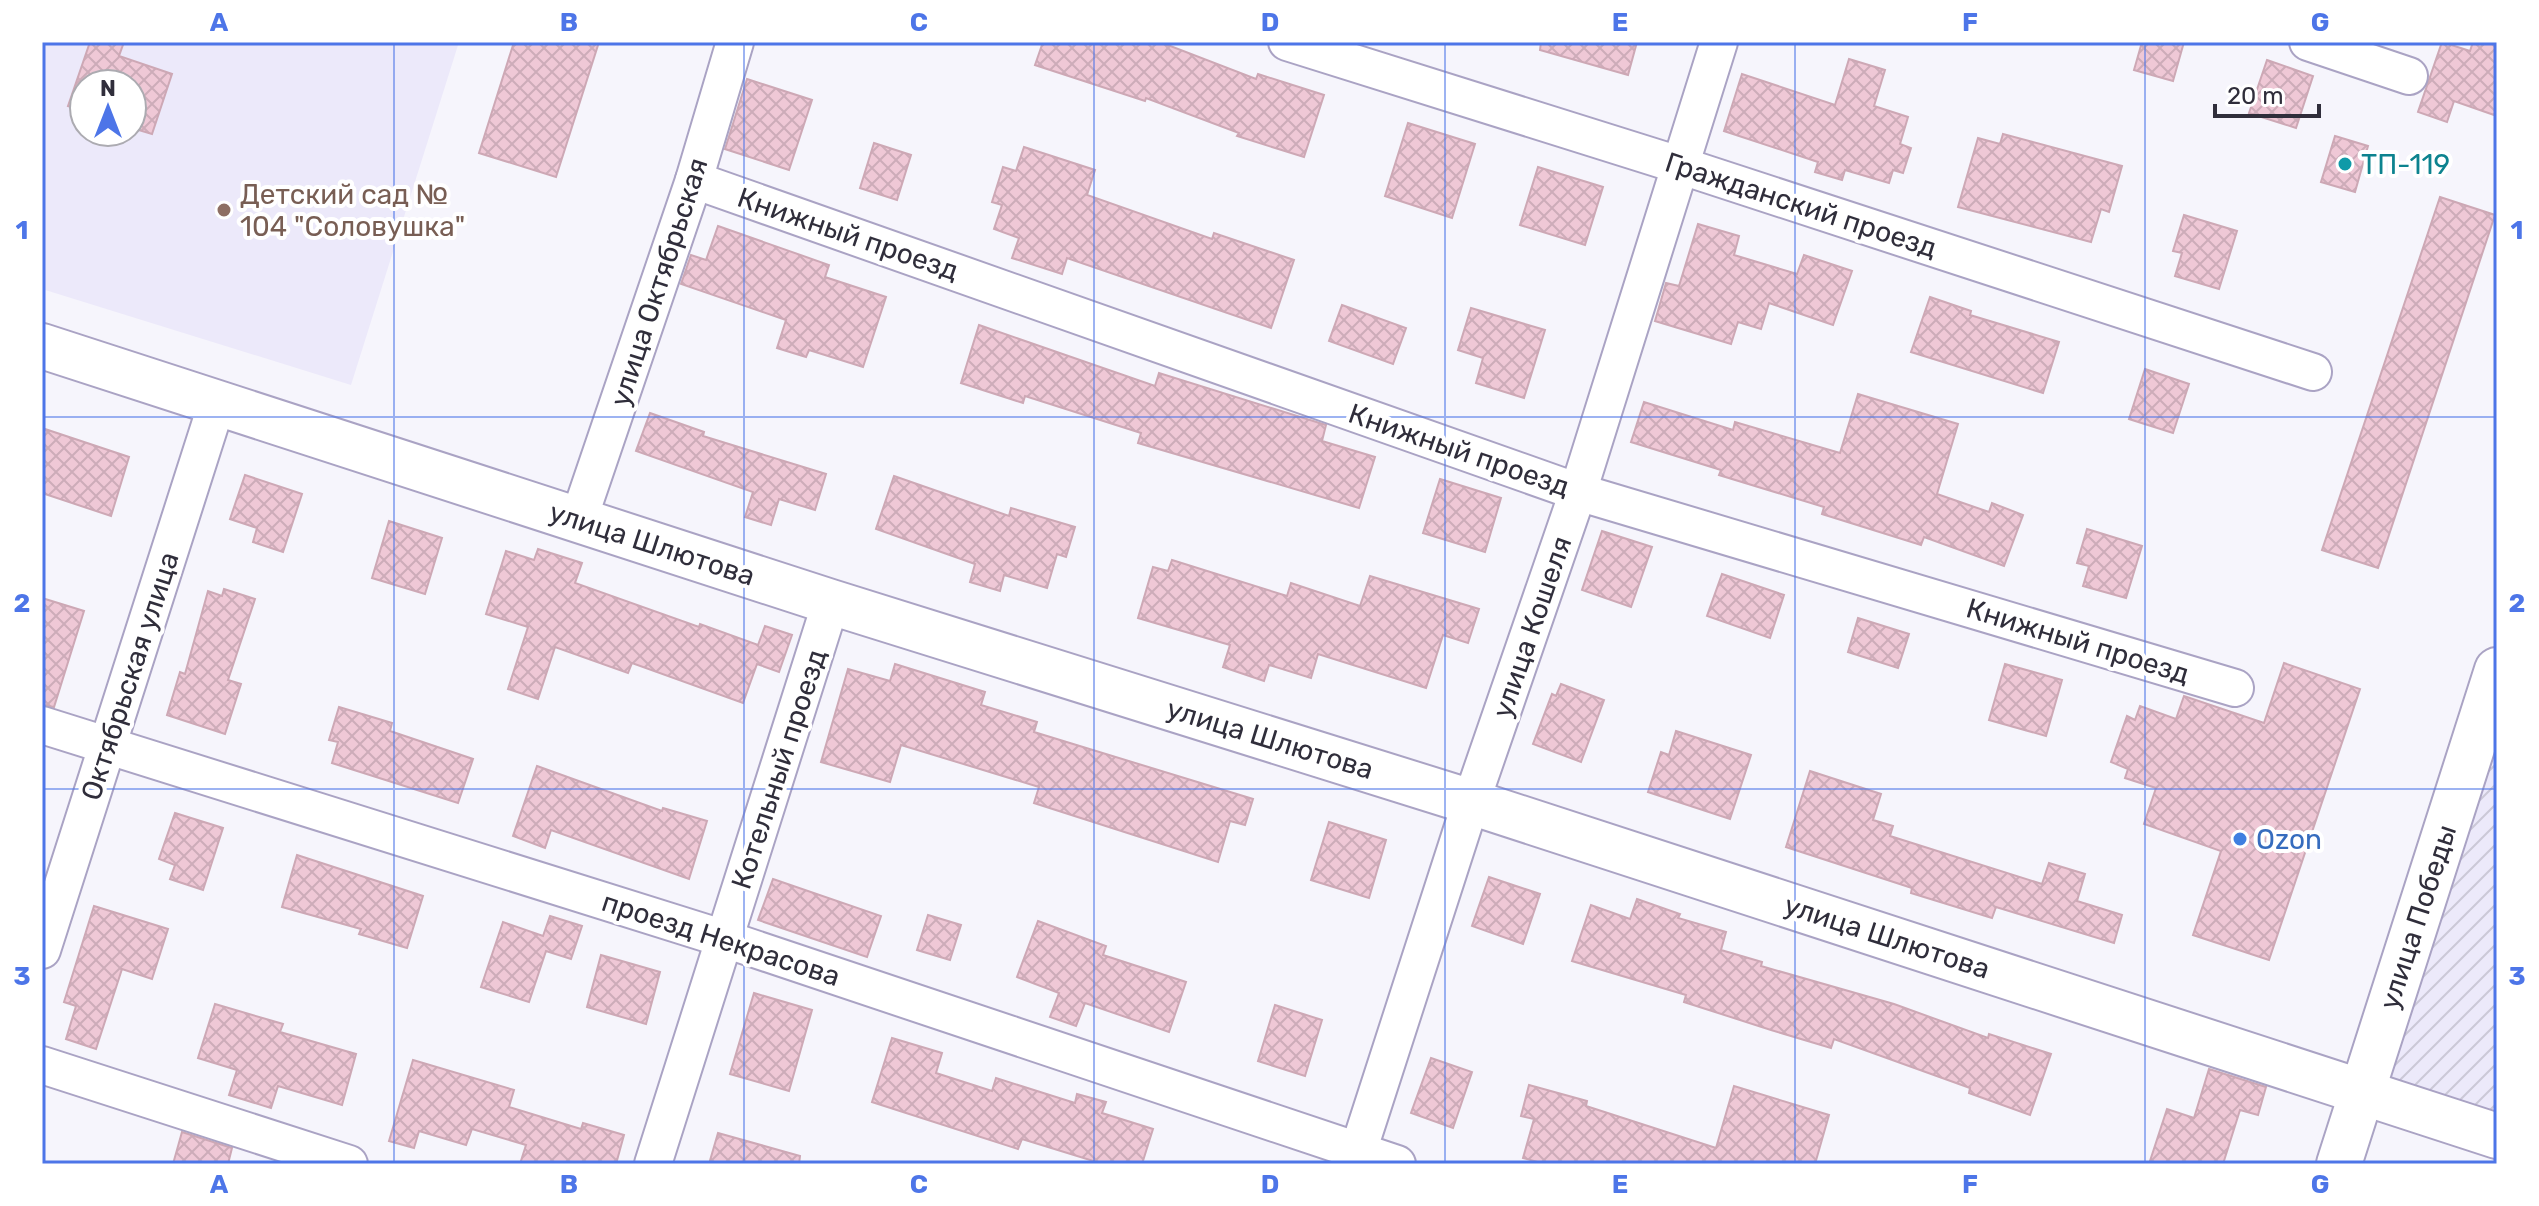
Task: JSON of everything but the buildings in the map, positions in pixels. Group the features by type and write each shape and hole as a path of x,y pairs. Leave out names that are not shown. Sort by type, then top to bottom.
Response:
{"main road":[{"name":"улица Шлютова","path":"42,346 831,602 1471,802 2497,1136"},
{"name":"улица Победы","path":"2339,1164 2497,670"}],"street":[{"name":"улица Октябрьская","path":"578,521 694,180 735,42"},
{"name":"Гражданский проезд","path":"1287,42 1679,165 2313,372"},
{"name":"улица Кошеля","path":"1356,1158 1471,802 1578,492 1719,42"},
{"path":"2308,42 2409,76"},
{"name":"Книжный проезд","path":"694,180 1578,492 2235,688"},
{"name":"Октябрьская улица","path":"42,950 217,403"},
{"name":"Котельный проезд","path":"653,1164 831,602"},
{"name":"проезд Некрасова","path":"42,725 725,939 1356,1158 1397,1164"},
{"path":"42,1065 349,1164"}],"shaded area":[{"name":"Детский сад № 104 \"Соловушка\"","path":"42,42 459,42 351,385 42,289"},
{"path":"2497,711 2497,1117 2379,1080"}],"place":[{"name":"ТП-119","path":"2345,164"},
{"name":"Детский сад № 104 \"Соловушка\"","path":"224,210"},
{"name":"Ozon","path":"2240,839"}]}
